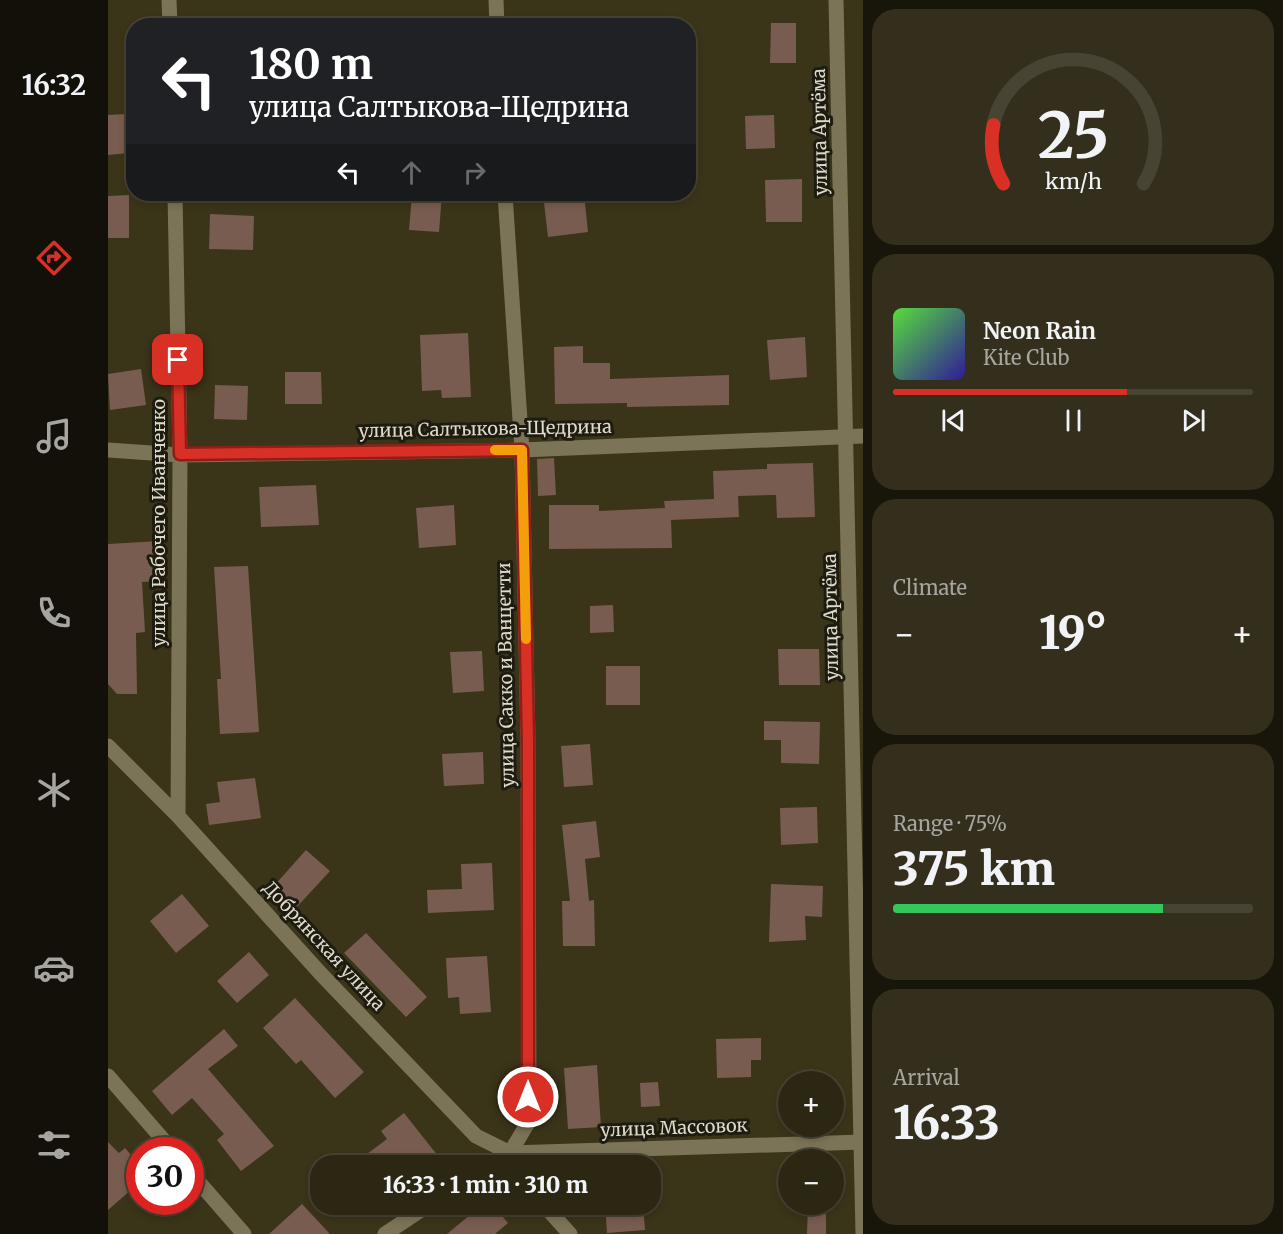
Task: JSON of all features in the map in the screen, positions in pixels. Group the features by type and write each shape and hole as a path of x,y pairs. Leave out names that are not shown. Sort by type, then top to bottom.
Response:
{"street":[{"path":"169,0 170,18"},
{"path":"496,0 496,18"},
{"name":"улица Артёма","path":"836,0 863,1234"},
{"name":"улица Рабочего Иванченко","path":"175,201 180,454 177,816"},
{"name":"улица Сакко и Ванцетти","path":"504,201 522,450 528,740 528,1121 515,1155"},
{"name":"улица Салтыкова-Щедрина","path":"108,450 180,454 522,450 863,436"},
{"name":"Добрянская улица","path":"108,746 177,816 321,974 476,1136 507,1155"},
{"path":"108,1076 161,1137"},
{"name":"улица Массовок","path":"595,1155 862,1142"},
{"path":"204,1188 244,1234"},
{"path":"385,1234 414,1215"},
{"path":"553,1215 570,1234"}],"building":[{"path":"771,23 796,23 796,63 770,63"},
{"path":"125,114 126,153 108,155 108,115"},
{"path":"774,115 775,148 746,149 745,116"},
{"path":"802,179 802,222 766,222 765,180"},
{"path":"126,195 126,201 129,201 129,238 108,238 108,196"},
{"path":"411,201 441,201 439,232 409,230"},
{"path":"544,201 585,201 588,232 548,237"},
{"path":"210,214 254,216 253,250 209,249"},
{"path":"468,333 471,397 442,398 441,390 422,391 420,335"},
{"path":"805,337 807,377 770,380 767,340"},
{"path":"583,346 583,363 610,363 610,379 729,375 729,405 627,407 627,403 555,404 554,347"},
{"path":"141,369 146,405 110,410 108,374"},
{"path":"285,372 321,372 322,404 285,404"},
{"path":"215,385 248,386 247,420 214,419"},
{"path":"554,458 556,495 538,496 537,459"},
{"path":"813,463 815,517 777,518 776,495 738,496 739,517 671,520 672,548 549,549 549,505 599,505 599,511 665,508 664,501 714,499 713,471 767,469 767,464"},
{"path":"316,485 319,525 261,527 259,487"},
{"path":"454,505 456,545 419,548 416,508"},
{"path":"160,541 161,581 142,582 145,632 136,633 137,694 117,694 108,684 108,544"},
{"path":"248,566 259,732 220,734 217,679 221,679 214,567"},
{"path":"613,605 614,632 590,633 590,606"},
{"path":"778,649 819,649 820,685 779,685"},
{"path":"482,651 484,691 453,693 450,652"},
{"path":"606,666 640,666 640,705 606,705"},
{"path":"764,721 820,722 819,764 781,763 781,740 764,740"},
{"path":"590,744 593,785 564,787 561,746"},
{"path":"483,752 484,784 444,786 442,754"},
{"path":"255,778 261,818 209,825 206,804 220,802 217,782"},
{"path":"817,807 818,843 781,845 780,808"},
{"path":"596,821 600,857 585,859 589,901 594,900 595,946 563,946 562,901 570,901 562,825"},
{"path":"306,850 330,871 295,909 272,888"},
{"path":"492,863 494,910 428,913 427,890 462,889 461,864"},
{"path":"771,884 823,886 822,917 805,916 806,940 769,942"},
{"path":"182,894 209,926 176,953 150,921"},
{"path":"366,933 427,997 406,1017 344,953"},
{"path":"249,952 269,975 237,1003 217,981"},
{"path":"487,956 491,1012 460,1014 459,997 448,998 446,958"},
{"path":"295,998 364,1072 335,1098 301,1060 296,1064 263,1028"},
{"path":"224,1029 238,1046 208,1069 274,1146 241,1171 217,1140 224,1134 192,1098 172,1115 152,1091"},
{"path":"761,1038 761,1060 751,1060 751,1077 717,1078 716,1039"},
{"path":"597,1065 601,1127 568,1129 564,1068"},
{"path":"658,1082 660,1106 641,1107 640,1083"},
{"path":"404,1113 437,1155 366,1155 387,1139 381,1131"},
{"path":"108,1142 119,1153 126,1149 126,1194 108,1210"},
{"path":"302,1204 330,1234 269,1234"},
{"path":"470,1215 501,1215 508,1223 495,1234 447,1234"},
{"path":"606,1215 644,1215 645,1230 607,1233"},
{"path":"808,1215 826,1215 826,1234 807,1234"}],"slow traffic":[{"path":"495,450 522,450 526,639"}],"route":[{"path":"178,360 180,454 522,450 528,740 528,1097"}]}
